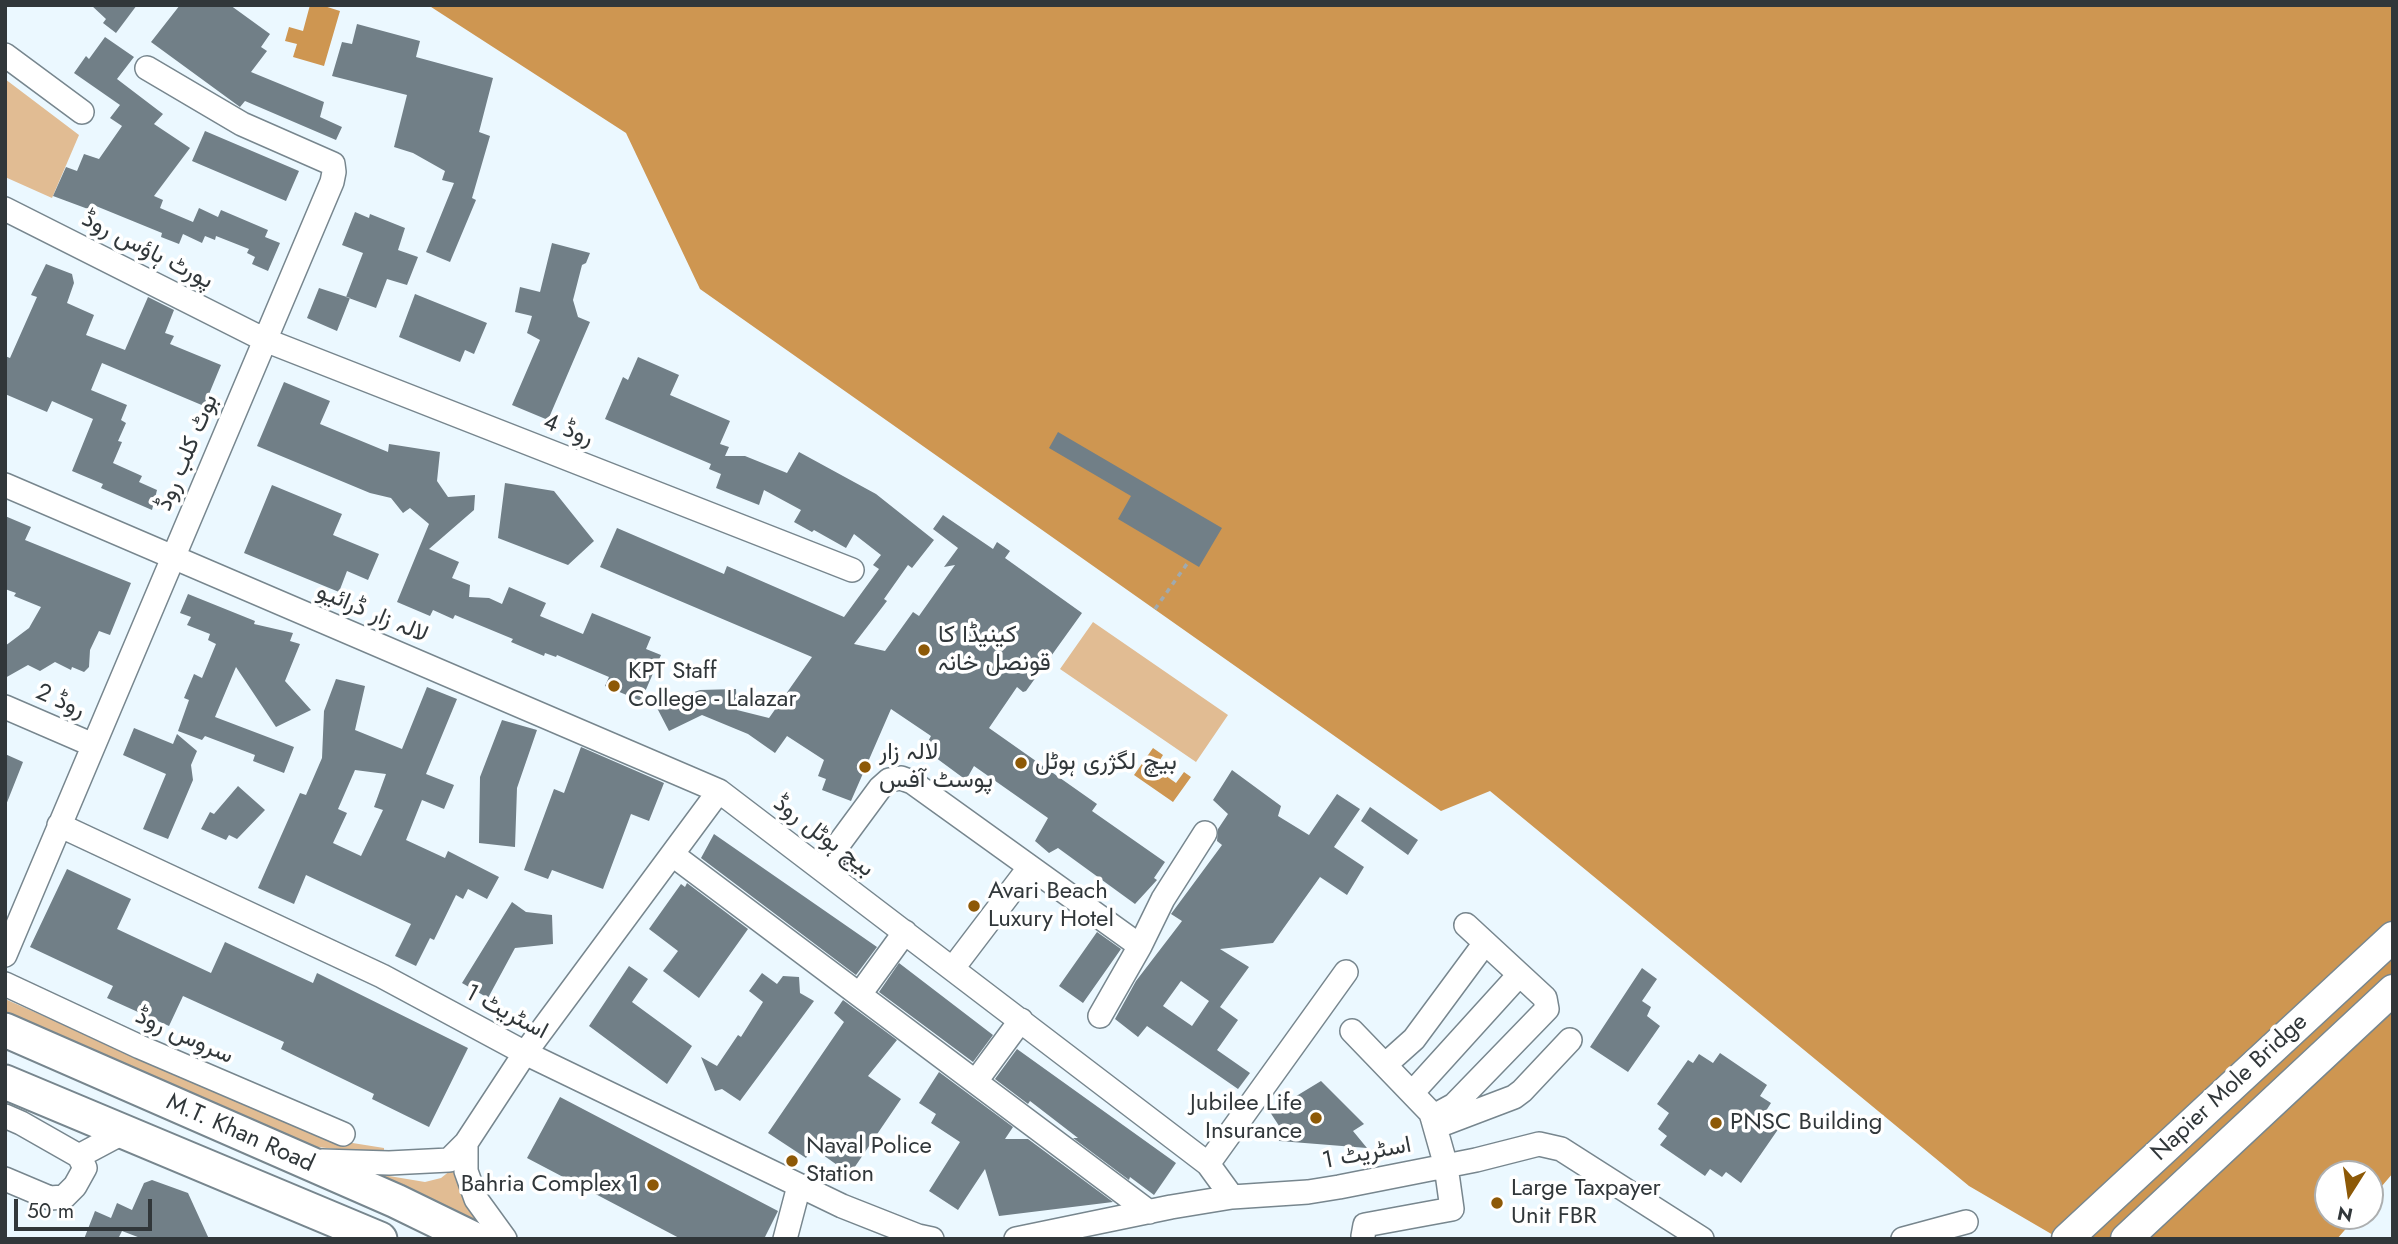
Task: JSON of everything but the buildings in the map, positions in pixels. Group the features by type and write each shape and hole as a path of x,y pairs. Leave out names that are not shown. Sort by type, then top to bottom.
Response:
{"highway":[{"name":"M.T. Khan Road","path":"5,1030 396,1201 474,1239"},
{"name":"M.T. Khan Road","path":"5,1082 380,1239"}],"main road":[{"name":"Napier Mole Bridge","path":"2067,1239 2393,937"},
{"name":"Napier Mole Bridge","path":"2126,1239 2393,990"}],"street":[{"path":"5,55 82,112"},
{"name":"بوٹ کلب روڈ","path":"5,956 332,182 333,164 242,124 147,68"},
{"name":"پورٹ ہاؤس روڈ","path":"5,209 265,340"},
{"name":"روڈ 4","path":"265,340 852,570"},
{"name":"لالہ زار ڈرائیو","path":"5,485 719,791"},
{"name":"روڈ 2","path":"5,707 93,745"},
{"path":"821,868 880,788 889,780 901,778 912,782 1140,946"},
{"path":"298,1160 378,1163 449,1160 466,1143 524,1054 719,791"},
{"name":"بیچ ہوٹل روڈ","path":"719,791 1208,1164 1232,1197"},
{"name":"اسٹریٹ 1","path":"59,825 382,976 524,1054 799,1186 891,1227 932,1239"},
{"path":"1100,1016 1163,899 1205,833"},
{"path":"673,855 1149,1212"},
{"path":"953,968 1029,868"},
{"path":"1434,1122 1454,1105 1547,1009 1545,998 1466,925"},
{"path":"860,994 905,932"},
{"path":"1385,1065 1414,1039 1485,943"},
{"path":"1208,1164 1346,972"},
{"path":"1412,1093 1519,975"},
{"name":"سروس روڈ","path":"5,984 140,1047 343,1135"},
{"path":"976,1081 1021,1020"},
{"path":"1352,1031 1412,1093 1434,1122 1446,1166 1452,1209 1365,1225 1363,1236"},
{"path":"1434,1122 1514,1097 1570,1040"},
{"path":"5,1116 21,1122 79,1156 85,1168 75,1186 64,1197 50,1198 5,1179"},
{"path":"79,1156 124,1132"},
{"path":"466,1143 466,1171 476,1199 505,1239"},
{"name":"اسٹریٹ 1","path":"1016,1239 1232,1197 1308,1192 1446,1166 1539,1144 1554,1146 1702,1239"},
{"path":"785,1239 799,1186"},
{"path":"1903,1239 1966,1222"}],"path":[{"path":"1155,609 1189,561"}],"shaded area":[{"path":"310,5 321,5 340,11 324,66 293,57 297,44 285,41 289,27 303,31"},
{"path":"428,5 2393,5 2393,1239 2060,1239 1969,1186 1490,791 1441,811 700,289 626,133"},
{"path":"5,79 79,135 52,198 5,177"},
{"path":"1093,622 1228,715 1196,762 1060,669"},
{"path":"1153,748 1163,755 1155,768 1176,783 1184,772 1191,777 1173,802 1134,775"},
{"path":"5,999 321,1138 384,1148 384,1154 317,1147 5,1014"},
{"path":"465,1159 495,1231 359,1171 425,1182 441,1178"}],"pier":[{"path":"2393,1173 2393,1239 2337,1239 2345,1230 2384,1230 2384,1184"}],"place":[{"name":"کینیڈا کا قونصل خانہ","path":"924,650"},
{"name":"KPT Staff College - Lalazar","path":"614,686"},
{"name":"بیچ لگژری ہوٹل","path":"1021,763"},
{"name":"لالہ زار پوسٹ آفس","path":"865,767"},
{"name":"Avari Beach Luxury Hotel","path":"974,906"},
{"name":"Jubilee Life Insurance","path":"1316,1118"},
{"name":"PNSC Building","path":"1716,1123"},
{"name":"Naval Police Station","path":"792,1161"},
{"name":"Bahria Complex 1","path":"653,1185"},
{"name":"Large Taxpayer Unit FBR","path":"1497,1203"}]}
